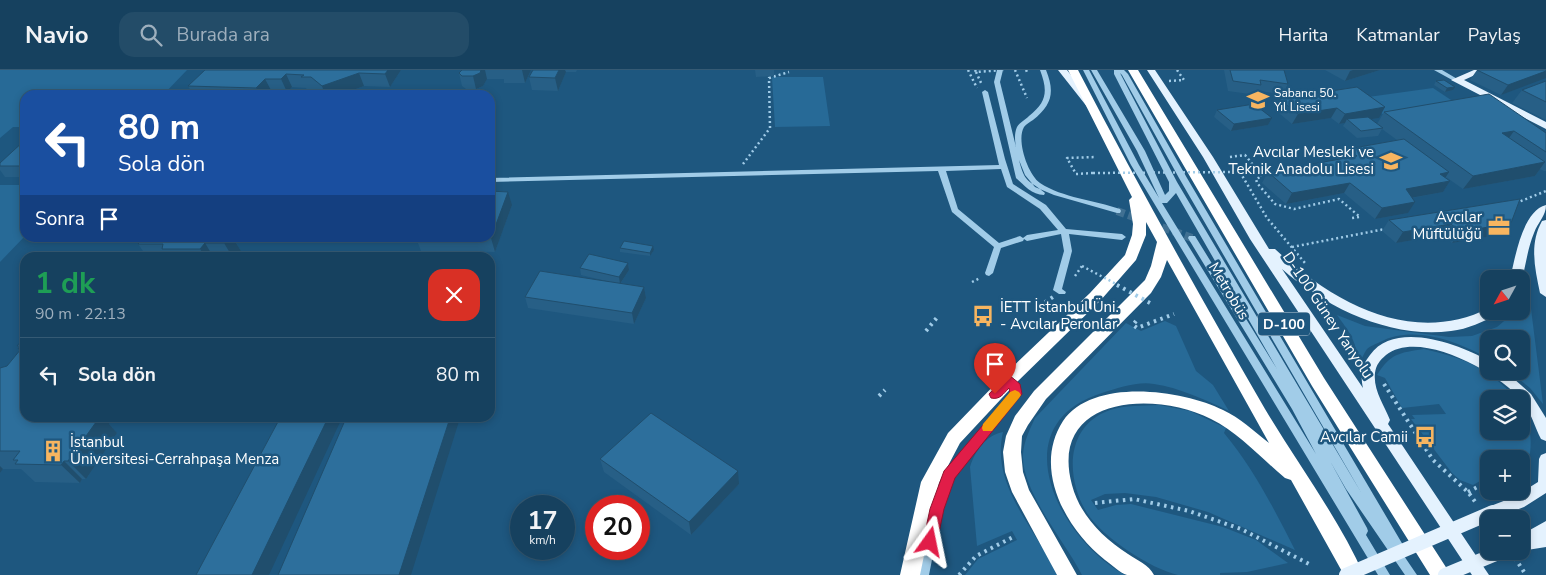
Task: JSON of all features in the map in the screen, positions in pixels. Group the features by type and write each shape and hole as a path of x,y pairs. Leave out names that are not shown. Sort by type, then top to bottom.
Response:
{"highway":[{"path":"1073,70 1129,179 1260,415 1302,482 1354,575"},
{"name":"D-100","path":"1133,70 1318,382 1441,575"},
{"path":"910,575 930,482 954,438 1009,380 1095,297 1131,257 1139,236 1140,224 1129,179"},
{"path":"1067,575 1022,492 1014,472 1012,452 1014,436 1021,421 1040,395 1155,277 1161,264 1164,240"},
{"path":"1144,575 1116,558 1089,534 1075,514 1063,488 1059,467 1059,450 1065,431 1090,407 1124,397 1142,395 1169,398 1202,408 1229,422 1302,482"}],"main road":[{"path":"1062,70 1091,106"},
{"name":"D-100 Güney Yanyolu","path":"1151,70 1208,157 1254,236 1481,575"},
{"path":"1456,80 1482,70"},
{"path":"1456,80 1546,126"},
{"path":"1518,270 1530,228 1536,218 1546,208"},
{"path":"1546,224 1543,229 1540,245 1542,275 1546,293"},
{"path":"1254,236 1306,283 1334,301 1360,313 1411,326 1432,329 1471,323 1480,318"},
{"path":"1387,434 1368,377 1372,361 1380,351 1393,344 1407,342 1444,346 1480,362"},
{"path":"1509,380 1531,403 1543,422 1546,434"},
{"path":"1346,575 1519,502 1546,485 1546,459"},
{"path":"1530,538 1546,528"},
{"path":"1530,543 1546,540"},
{"path":"1445,575 1481,560"}],"street":[{"path":"1002,70 997,82 1019,176 1030,187 1047,196 1100,210 1118,211 1051,192 1035,184 1028,175 1018,136 1021,126 1045,105 1049,96 1043,70"},
{"name":"Metrobüs","path":"1086,70 1135,165 1386,575"},
{"path":"1094,70 1141,150 1164,201 1174,191 1173,182"},
{"name":"Metrobüs","path":"1411,575 1350,486 1214,249 1173,182 1117,74 1118,70 1125,74 1183,178 1415,575"},
{"path":"1437,70 1456,80"},
{"path":"985,92 1010,185 1043,207 1064,230 1068,251 1057,290 1062,292"},
{"path":"495,180 1004,167"},
{"path":"941,168 955,210 998,246"},
{"path":"998,246 1064,230 1122,237"},
{"name":"Metrobüs","path":"1214,249 1192,238 1294,406 1386,575"},
{"path":"989,273 998,246"},
{"path":"923,575 937,509 949,475 1016,394 1016,387 1009,380"}],"path":[{"path":"968,70 979,92 985,92"},
{"path":"975,70 976,72 1002,70"},
{"path":"1015,70 1027,98"},
{"path":"1026,70 1028,74"},
{"path":"1177,70 1184,80"},
{"path":"737,173 770,128 769,78 789,72"},
{"path":"1230,157 1245,156 1262,176 1256,179 1257,183 1275,204 1294,209 1339,199 1360,217 1352,218"},
{"path":"1096,157 1068,158 1076,174 1240,172 1267,218 1308,268"},
{"path":"1512,204 1546,191"},
{"path":"1292,247 1388,228"},
{"path":"1082,266 1152,304"},
{"path":"1133,325 1137,328 1174,314"},
{"path":"926,331 940,315"},
{"path":"1368,377 1383,382 1411,428 1434,460 1468,492 1478,506"},
{"path":"879,396 885,390"},
{"path":"1468,492 1480,486"},
{"path":"1095,503 1134,499 1189,511 1241,529 1311,565"},
{"path":"959,575 976,556 1013,537"},
{"path":"1516,560 1526,575"}],"shaded area":[{"path":"0,70 187,70 168,90 20,90 20,127 13,127 0,138"},
{"path":"772,77 823,77 830,126 775,127"},
{"path":"1433,88 1466,110 1392,121 1361,98"},
{"path":"0,185 20,185 20,241 0,262"},
{"path":"1530,301 1543,404 1530,388 1520,380 1530,380 1530,330 1489,330 1497,327 1505,320 1530,320"},
{"path":"1337,315 1365,326 1449,337 1472,336 1480,333 1480,354 1436,337 1407,335 1393,337 1370,347 1359,363 1356,361 1354,342"},
{"path":"1165,321 1176,326 1196,371 1213,385 1229,411 1183,391 1148,383 1102,393 1071,409 1053,430 1047,455 1050,482 1062,510 1079,536 1101,558 1125,575 1082,575 1029,484 1024,469 1023,454 1026,440 1035,418 1126,323 1141,331"},
{"path":"1424,349 1451,356 1480,369 1480,380 1497,380 1508,390 1480,390 1480,440 1530,440 1530,430 1531,441 1530,454 1530,450 1480,450 1480,481 1473,485 1460,480 1452,473 1411,419 1415,419 1412,415 1446,414 1439,404 1402,408 1385,378 1377,375 1391,358"},
{"path":"1159,405 1190,411 1226,428 1224,433 1254,475 1295,550 1208,512 1156,497 1125,493 1105,494 1091,500 1098,510 1116,505 1131,504 1223,527 1256,540 1288,563 1247,572 1220,573 1220,575 1178,575 1154,566 1128,551 1115,542 1094,522 1080,499 1075,485 1073,470 1073,455 1077,441 1084,428 1095,418 1116,408"},
{"path":"1003,432 1001,452 1003,471 1009,489 1057,575 965,575 978,559 1017,540 1012,531 977,546 970,467 975,455 986,440"}],"building":[{"path":"205,70 388,70 385,74 359,73 322,86 311,77 286,74 281,79 265,79 256,88 188,86"},
{"path":"462,70 481,70 480,73 473,76 462,76 459,73"},
{"path":"533,70 559,70 555,78 529,77"},
{"path":"1230,70 1284,70 1288,84 1260,80 1261,85 1233,81"},
{"path":"1477,70 1546,70 1546,71 1508,85"},
{"path":"1444,80 1455,87 1447,88 1436,81"},
{"path":"1546,81 1546,102 1522,90"},
{"path":"1357,87 1385,107 1345,114 1337,108 1298,114 1279,99"},
{"path":"1489,94 1546,133 1546,152 1514,131 1502,133 1545,162 1473,176 1384,112"},
{"path":"1254,104 1272,118 1234,124 1217,110"},
{"path":"1368,117 1383,128 1361,131 1347,119"},
{"path":"1404,139 1449,172 1440,174 1450,181 1406,189 1415,202 1382,208 1350,183 1292,193 1268,172 1357,156 1348,149"},
{"path":"20,145 20,166 0,166 0,163"},
{"path":"495,191 508,192 495,227"},
{"path":"1520,199 1511,223 1460,232 1451,224 1403,232 1389,220"},
{"path":"624,241 653,246 650,253 620,248"},
{"path":"140,242 225,242 205,243 200,249 162,249 163,244 138,244"},
{"path":"589,254 628,263 619,277 580,268"},
{"path":"540,271 644,287 632,313 525,297"},
{"path":"20,350 20,422 96,422 68,461 64,461 61,465 15,464 18,460 13,460 20,451 0,451 0,368 7,366"},
{"path":"651,413 738,471 689,522 600,459"},
{"path":"278,422 326,422 252,575 196,575"},
{"path":"344,422 449,422 399,575 278,575"}],"tunnel":[{"path":"1117,211 1192,238"}],"slow traffic":[{"path":"988,428 1015,395"}],"place":[{"name":"Sabancı 50. Yıl Lisesi","path":"1258,100"},
{"name":"Avcılar Mesleki ve Teknik Anadolu Lisesi","path":"1391,161"},
{"name":"Avcılar Müftülüğü","path":"1499,226"},
{"name":"İETT İstanbul Üni. - Avcılar Peronlar","path":"983,316"},
{"name":"Avcılar Camii","path":"1425,437"},
{"name":"İstanbul Üniversitesi-Cerrahpaşa Menza","path":"53,451"}],"route":[{"path":"930,542 937,509 949,475 1016,394 1016,387 1009,380 995,394"}]}
